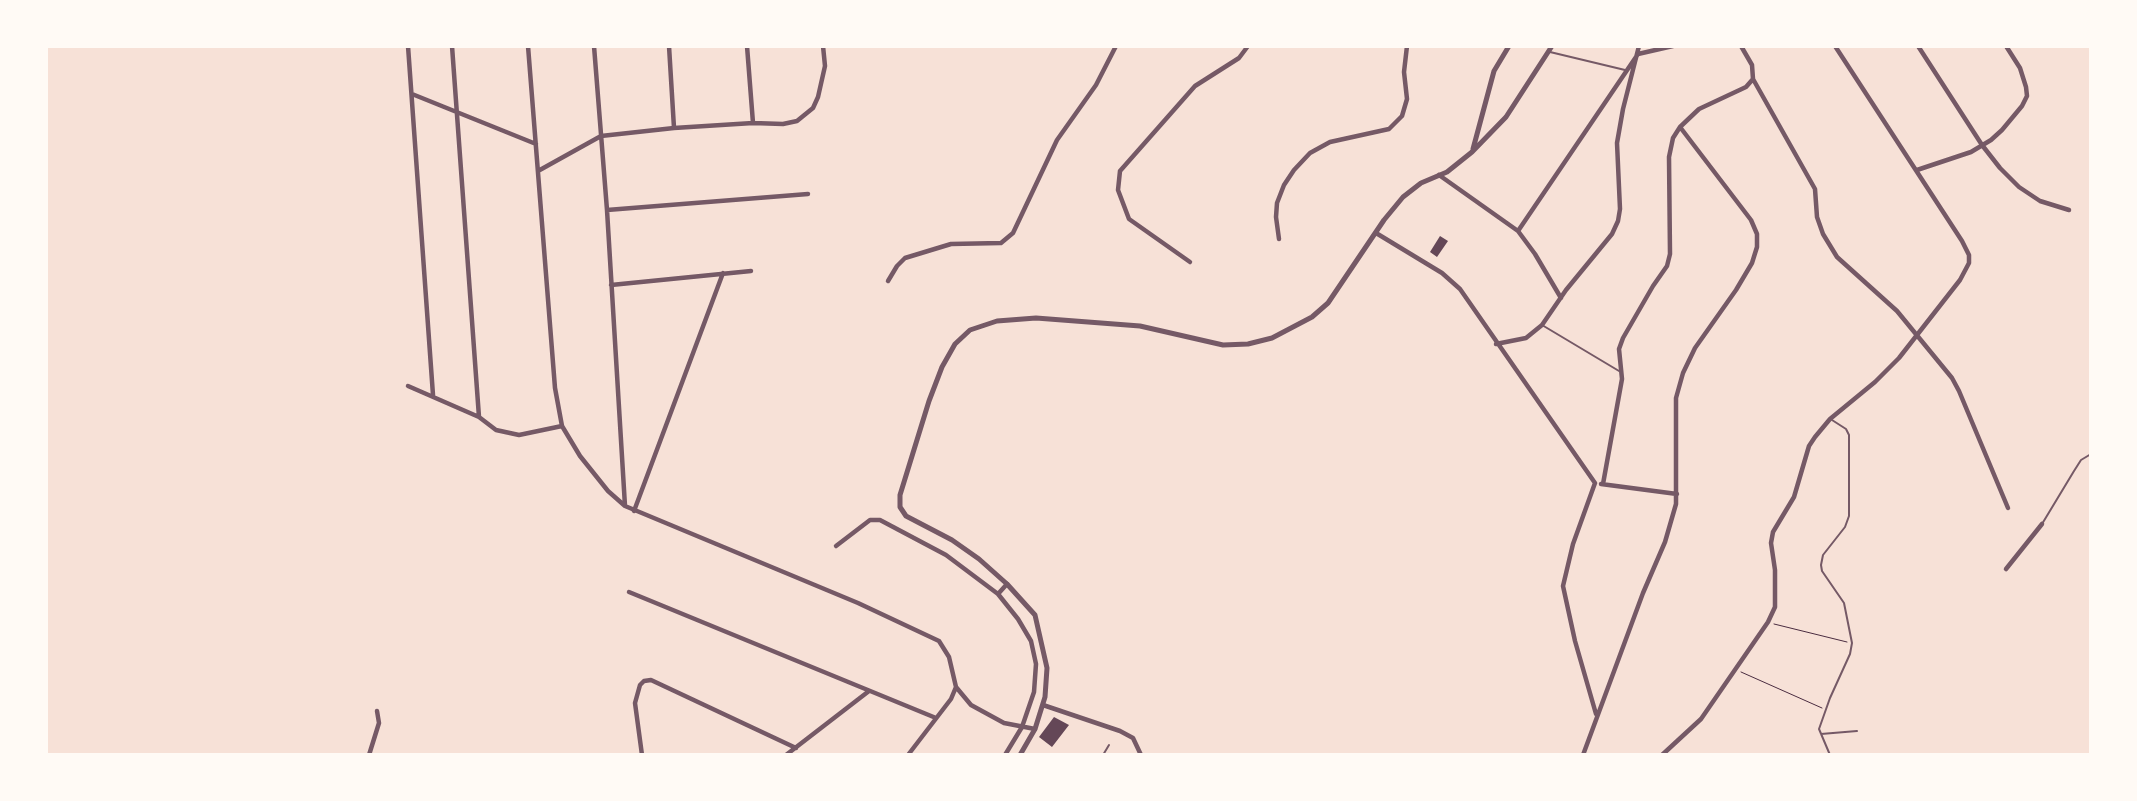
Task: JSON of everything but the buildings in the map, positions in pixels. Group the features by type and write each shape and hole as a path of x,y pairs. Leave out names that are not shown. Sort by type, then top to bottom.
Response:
{"street":[{"path":"408,46 433,395"},
{"path":"452,46 479,417"},
{"path":"534,46 528,48 555,388 562,426 580,456 608,491 625,506 634,511 858,603 939,641 949,657 956,687 971,705 987,716 1004,723 1035,729"},
{"path":"594,46 607,210 625,506"},
{"path":"669,46 674,128"},
{"path":"747,46 753,123"},
{"path":"538,171 601,136 674,128 753,123 783,124 797,121 813,108 823,83 823,46"},
{"path":"888,281 897,266 906,258 951,244 1000,243 1013,233 1057,140 1096,85 1116,46"},
{"path":"1190,262 1129,219 1118,190 1120,171 1195,86 1239,58 1248,46"},
{"path":"1279,239 1276,218 1277,203 1284,185 1294,170 1310,153 1330,142 1389,129 1402,116 1407,100 1404,72 1407,46"},
{"path":"1472,152 1480,129 1494,71 1510,46"},
{"path":"1496,344 1526,338 1542,325 1612,234 1618,221 1620,208 1617,143 1623,109 1639,46"},
{"path":"1518,231 1638,54 1673,46"},
{"path":"1741,46 1752,65 1753,79 1815,189 1817,217 1823,234 1837,256 1897,311 1959,390 2008,508"},
{"path":"1662,755 1701,719 1768,622 1775,607 1775,570 1771,543 1773,532 1794,496 1810,446 1830,419 1875,382 1918,336 1963,276 1969,255 1917,170 1835,46"},
{"path":"1918,46 1982,145 2019,187 2040,201 2069,210"},
{"path":"1917,170 1971,152 2002,130 2022,106 2027,96 2024,78 2006,46"},
{"path":"1020,755 1035,729 1043,705 1047,668 1035,615 1007,584 979,559 952,540 906,516 900,507 900,495 929,401 942,367 960,340 970,330 997,321 1036,318 1140,326 1223,345 1260,341 1312,317 1328,303 1384,220 1403,197 1415,187 1447,172 1472,152 1506,117 1551,49"},
{"path":"1603,484 1620,395 1619,349 1623,338 1667,266 1670,254 1670,157 1673,138 1699,109 1746,87 1753,79"},
{"path":"412,94 536,144"},
{"path":"1583,755 1596,714 1665,542 1676,504 1676,398 1683,373 1695,348 1736,290 1752,263 1757,247 1757,234 1751,220 1680,128"},
{"path":"1439,175 1518,231 1536,254 1561,298"},
{"path":"607,210 808,194"},
{"path":"1376,233 1442,273 1460,289 1496,344 1595,483 1676,494"},
{"path":"611,285 751,271"},
{"path":"634,511 724,273"},
{"path":"408,386 433,395 479,417 496,430 519,435 562,426"},
{"path":"1595,483 1573,544 1563,586 1573,632 1596,714"},
{"path":"836,546 870,520 880,520 946,555 998,594 1032,641 1036,664 1034,692 1022,727 1005,755"},
{"path":"2006,569 2042,524"},
{"path":"998,594 1007,584"},
{"path":"629,592 936,718"},
{"path":"642,755 635,703 640,685 644,681 651,680 796,748"},
{"path":"908,755 951,699 956,687"},
{"path":"786,755 869,692"},
{"path":"1043,705 1120,731 1133,738 1141,755"},
{"path":"369,755 379,723 377,711"}],"lane":[{"path":"1551,49 1627,71"},
{"path":"1542,325 1621,372"},
{"path":"1830,419 1846,428 1849,436 1849,516 1845,527 1823,556 1821,565 1822,571 1844,603 1852,643 1850,654 1830,698 1819,729 1830,755"},
{"path":"2042,524 2078,466 2091,454"},
{"path":"1821,734 1857,731"},
{"path":"1103,755 1109,745"}],"path":[{"path":"1768,622 1852,643"},
{"path":"1734,669 1826,710"}]}
